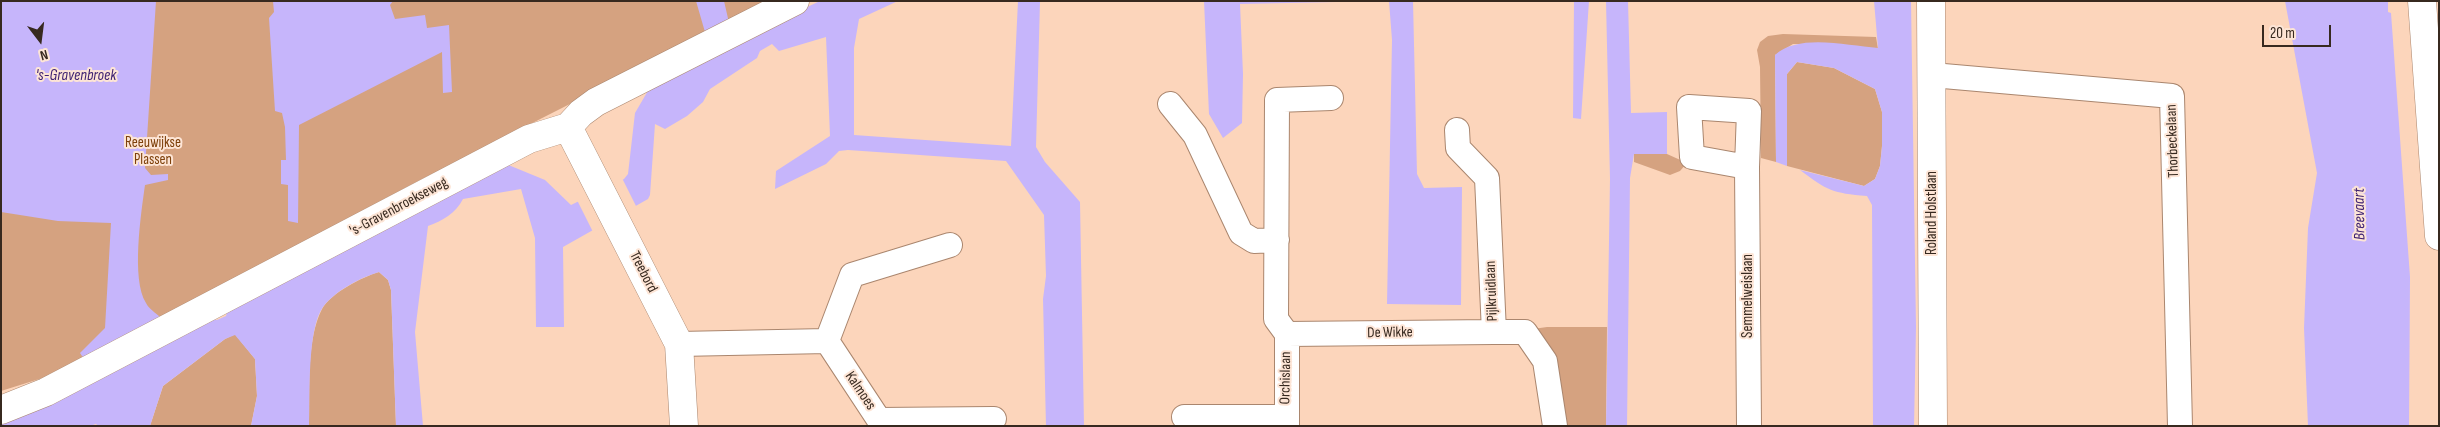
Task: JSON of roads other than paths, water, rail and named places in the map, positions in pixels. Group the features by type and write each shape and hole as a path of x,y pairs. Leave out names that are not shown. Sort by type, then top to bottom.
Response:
{"street":[{"path":"568,128 581,113 596,102 795,1"},
{"name":"Roland Holstlaan","path":"1931,1 1933,426"},
{"path":"2422,1 2439,236"},
{"name":"Thorbeckelaan","path":"1932,75 2172,96 2180,426"},
{"name":"Orchislaan","path":"1184,417 1286,421 1287,334 1276,319 1277,100 1331,98"},
{"path":"1170,104 1195,136 1241,233 1254,242 1277,240"},
{"name":"Treebord","path":"568,128 679,344 684,426"},
{"name":"'s-Gravenbroekseweg","path":"1,410 46,392 529,139 568,128"},
{"name":"Pijlkruidlaan","path":"1457,130 1458,148 1487,178 1494,332 1525,332 1544,361 1555,426"},
{"name":"Semmelweislaan","path":"1746,167 1749,426"},
{"path":"679,344 827,341 852,275 950,245"},
{"name":"De Wikke","path":"1287,334 1494,332"},
{"name":"Kalmoes","path":"827,341 879,420 994,419"}],"water":[{"name":"'s-Gravenbroek","path":"1,1 156,1 145,168 151,175 168,174 168,180 145,185 138,246 138,263 141,292 147,305 160,317 84,359 80,353 105,328 111,223 58,221 1,212"},
{"path":"273,1 393,1 390,5 395,19 425,15 427,28 449,25 452,92 443,93 442,52 299,125 298,223 288,221 288,185 281,184 281,160 286,160 285,127 282,113 275,111 269,18 274,12"},
{"path":"696,1 724,1 730,27 767,26 820,1 898,1 859,19 854,48 854,135 1011,146 1018,1 1040,1 1036,147 1045,162 1080,202 1084,426 1046,426 1043,299 1046,276 1044,215 1006,161 848,150 839,151 826,164 775,189 776,171 830,136 826,37 779,51 772,44 760,51 757,58 710,89 703,102 687,116 665,129 655,124 650,195 648,199 563,247 564,327 536,327 535,238 521,189 463,199 448,216 428,226 415,332 423,426 396,426 391,290 388,280 379,272 356,281 341,290 328,301 318,317 314,331 310,364 309,426 251,426 257,396 255,359 235,335 225,339 163,386 150,426 98,426 96,424 90,426 1,426 1,421 213,319 217,320 226,316 227,312 506,164 545,180 571,205 624,179 628,174 635,113 649,89 707,39"},
{"path":"1204,1 1383,1 1240,4 1243,74 1242,123 1223,138 1209,114"},
{"path":"1389,1 1413,1 1417,174 1424,188 1462,187 1461,305 1387,304 1392,40"},
{"path":"1574,1 1589,1 1581,119 1573,118"},
{"path":"1606,1 1628,1 1631,113 1667,112 1667,154 1634,154 1630,178 1627,426 1606,426 1610,179"},
{"path":"1874,1 1911,1 1916,327 1914,426 1873,426 1872,205 1867,196 1831,190 1800,170 1864,186 1875,179 1880,166 1882,112 1875,89 1834,68 1797,62 1787,74 1787,166 1776,162 1775,55 1785,48 1797,44 1824,42 1878,48"},
{"name":"Breevaart","path":"2285,1 2388,1 2388,12 2391,13 2410,277 2409,426 2308,426 2304,328 2308,228 2317,173"}],"park label":[{"name":"Reeuwijkse Plassen","path":"153,152"}]}
